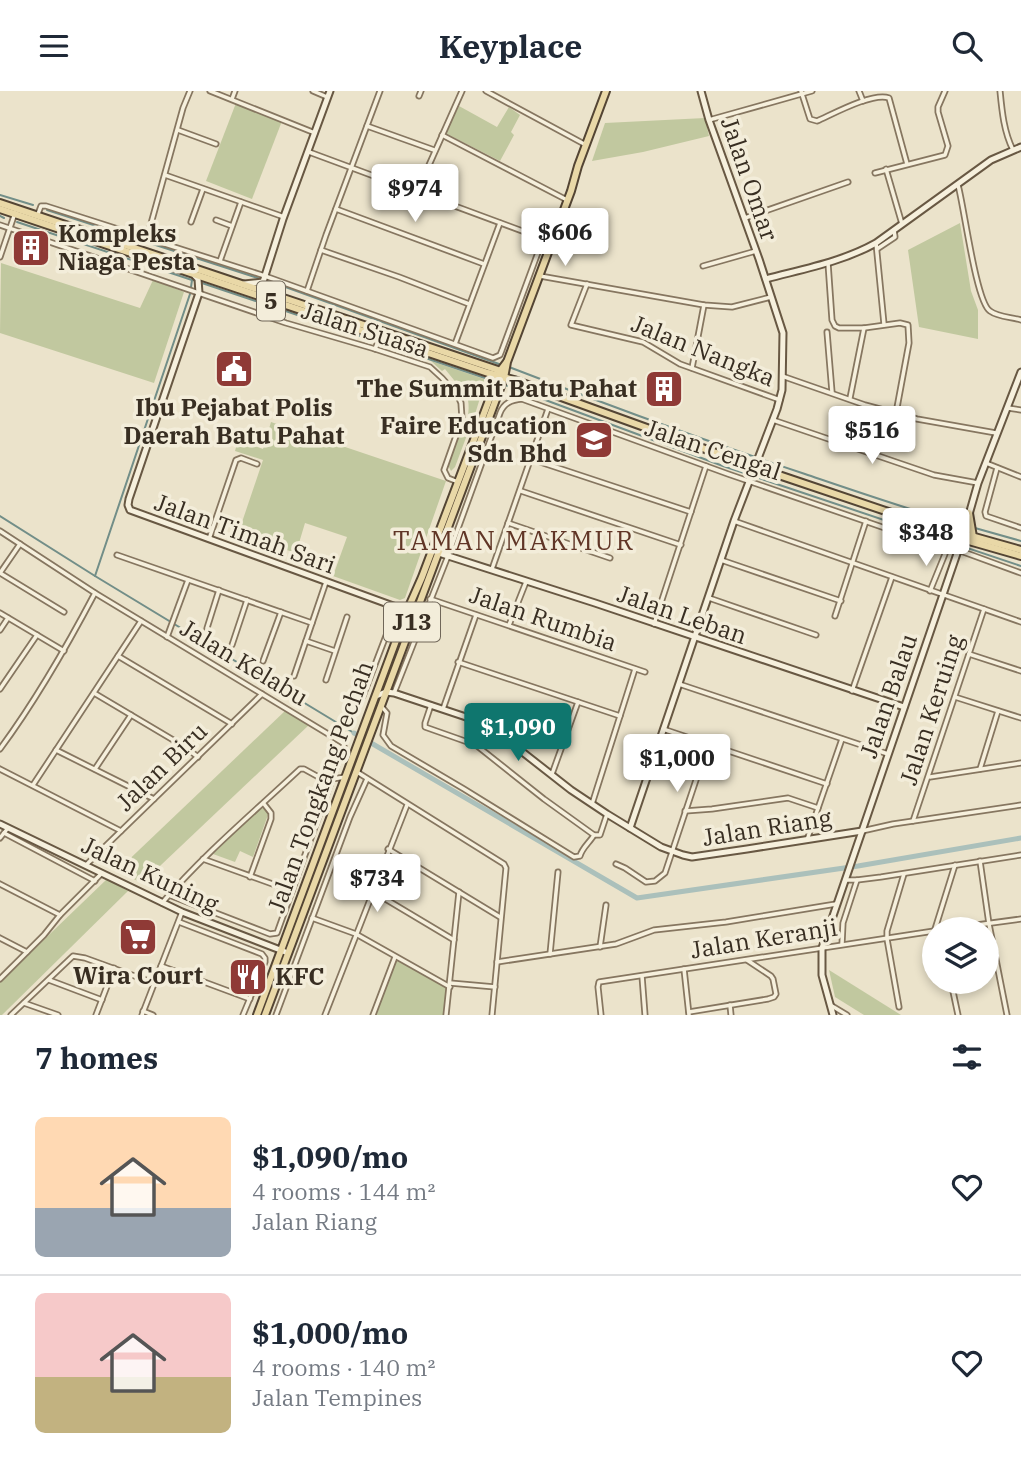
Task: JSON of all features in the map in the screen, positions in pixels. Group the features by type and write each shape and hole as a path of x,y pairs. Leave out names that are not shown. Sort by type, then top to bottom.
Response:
{"main road":[{"name":"J13","path":"540,276 606,91"},
{"name":"5","path":"0,203 15,211 377,343 488,373 502,374"},
{"name":"5","path":"0,209 38,215 502,374 752,474 1021,556"},
{"name":"Jalan Tongkang Pechah","path":"265,1015 374,697 540,276"},
{"path":"482,418 490,384 488,373"},
{"name":"Jalan Tongkang Pechah","path":"257,1015 357,772 502,374"},
{"path":"963,539 969,513"},
{"name":"5","path":"963,539 1021,550"},
{"path":"421,579 426,575 434,555 439,553"},
{"path":"407,634 407,611 412,609 422,595"}],"street":[{"path":"147,238 190,91"},
{"path":"210,91 315,133"},
{"path":"232,99 235,91"},
{"path":"272,293 264,279 329,94 313,91"},
{"path":"307,291 380,91"},
{"path":"417,193 462,91"},
{"path":"486,91 586,145"},
{"name":"Jalan Omar","path":"630,828 720,560 780,400 783,333 701,91"},
{"path":"709,120 812,91"},
{"path":"859,91 863,101"},
{"path":"875,173 945,155 948,146 938,112 945,91"},
{"path":"1000,91 1007,139 1013,151"},
{"path":"802,93 813,121 863,101 880,96 889,98 907,164"},
{"path":"367,125 434,150"},
{"path":"178,130 216,143"},
{"path":"442,135 567,200"},
{"path":"766,279 828,263 876,246 991,160 1021,147"},
{"path":"309,152 552,242"},
{"path":"886,169 902,224"},
{"path":"165,175 284,217"},
{"path":"745,218 848,182"},
{"path":"958,185 978,282 987,310 1021,320"},
{"path":"191,222 203,188"},
{"path":"220,261 241,202"},
{"path":"38,215 43,205 220,261 264,279 307,291 494,358 500,355 543,239"},
{"path":"336,209 484,264"},
{"path":"0,257 15,211"},
{"path":"216,220 232,226"},
{"path":"455,344 500,223"},
{"name":"Jalan Suasa","path":"0,225 286,323 377,343 430,367 458,396 461,403 462,419 444,470 448,478 458,482"},
{"path":"876,246 884,324"},
{"path":"321,250 469,304"},
{"path":"703,266 757,251"},
{"path":"828,263 832,320 835,326 864,328 884,324 908,325 909,343 896,413"},
{"path":"540,276 704,305 732,307 771,297"},
{"path":"197,277 198,291"},
{"path":"244,284 264,279"},
{"name":"Jalan Nangka","path":"587,284 571,325 643,342 680,364 780,400"},
{"name":"Jalan Timah Sari","path":"198,291 129,499 130,510 407,611"},
{"path":"692,368 704,305"},
{"path":"850,398 864,328"},
{"path":"827,332 832,392"},
{"path":"969,513 1021,372"},
{"path":"782,376 896,413 998,434"},
{"name":"Jalan Cengal","path":"394,693 503,406 522,398 706,466 752,474 866,521 943,548 945,551 930,591"},
{"path":"1007,408 1021,410"},
{"path":"492,570 548,409"},
{"path":"773,420 934,475 978,483"},
{"path":"209,539 236,460 241,458 257,464"},
{"path":"531,459 691,512"},
{"path":"986,463 1021,477"},
{"path":"654,624 706,466"},
{"path":"997,468 986,516 1021,528"},
{"path":"520,491 681,545"},
{"path":"734,521 1021,622"},
{"path":"835,616 866,521"},
{"path":"508,523 610,558"},
{"name":"Jalan Kelabu","path":"0,531 95,593 343,743 334,777"},
{"path":"963,539 1021,573"},
{"name":"Jalan Balau","path":"822,948 963,539"},
{"path":"20,544 0,573 64,612"},
{"name":"Jalan Leban","path":"439,553 904,708"},
{"path":"117,555 312,623"},
{"path":"720,560 841,601"},
{"path":"852,691 892,577"},
{"path":"167,637 188,579"},
{"path":"509,625 526,581"},
{"path":"294,676 326,582"},
{"path":"207,628 219,590"},
{"path":"0,749 27,713 95,593"},
{"path":"708,597 816,635"},
{"name":"Jalan Rumbia","path":"430,599 645,672"},
{"path":"232,645 247,600"},
{"path":"363,696 397,607"},
{"name":"Jalan Keruing","path":"913,821 984,610"},
{"path":"263,661 281,612"},
{"path":"0,613 64,651"},
{"path":"443,709 476,615"},
{"path":"326,680 347,617"},
{"path":"0,630 8,618"},
{"path":"33,785 141,621"},
{"path":"0,689 37,635"},
{"path":"306,641 335,651"},
{"path":"969,653 1021,671"},
{"path":"118,656 232,724"},
{"path":"458,662 620,716"},
{"path":"592,804 635,669"},
{"path":"679,684 888,754"},
{"path":"374,697 386,692"},
{"name":"Jalan Riang","path":"386,692 478,722 502,736 551,776 592,804 673,852 692,857 862,831"},
{"path":"94,693 198,757"},
{"name":"Jalan Biru","path":"86,865 262,694"},
{"path":"955,697 1021,718"},
{"path":"551,776 578,702"},
{"path":"431,705 425,727 476,745 594,835 600,835 607,814"},
{"path":"380,706 387,713 383,735 391,746 574,857 580,856 594,835"},
{"path":"980,769 998,711"},
{"path":"95,769 131,715"},
{"path":"663,729 827,784"},
{"path":"807,840 842,739"},
{"path":"616,864 650,882 665,873 708,744"},
{"path":"56,750 154,799"},
{"path":"928,777 1021,763"},
{"path":"0,769 121,831"},
{"path":"162,903 203,859 300,769 324,780 345,777"},
{"path":"357,772 504,864 507,873 492,1015"},
{"path":"169,895 274,935 277,933 334,777"},
{"path":"276,1015 350,817 367,779"},
{"path":"685,811 712,810 784,798 818,808"},
{"path":"250,877 271,819 271,813 263,804"},
{"path":"325,1015 407,804"},
{"path":"862,831 1021,805"},
{"name":"Jalan Kuning","path":"0,824 6,830 182,912 285,952"},
{"path":"0,838 6,830 95,881"},
{"path":"388,849 501,918"},
{"path":"846,880 904,874 1021,855"},
{"path":"203,859 292,891"},
{"path":"980,862 988,917"},
{"path":"939,917 955,865"},
{"path":"550,954 558,872"},
{"path":"0,979 102,873"},
{"path":"899,1007 887,939 904,874"},
{"path":"842,944 843,923 857,880"},
{"path":"0,884 60,915"},
{"path":"372,891 454,940"},
{"path":"446,1015 459,893"},
{"path":"497,963 629,941 654,930 726,922 838,904"},
{"path":"600,947 606,905"},
{"path":"153,1015 142,1013 182,912"},
{"path":"312,918 356,934 450,985 495,987"},
{"path":"999,922 1021,919"},
{"path":"179,922 262,954 265,958 243,1015"},
{"name":"Jalan Keranji","path":"601,1015 599,982 922,932"},
{"path":"0,938 27,952"},
{"path":"822,948 822,975 833,1015"},
{"path":"11,1015 73,956 154,983"},
{"path":"373,1015 395,957"},
{"path":"684,969 689,1013 776,996 774,979 745,959"},
{"path":"161,966 250,999"},
{"path":"96,1015 114,968"},
{"path":"999,974 1007,1015"},
{"path":"642,976 645,1015"},
{"path":"49,980 102,1000"},
{"path":"954,994 958,1015"},
{"path":"24,1003 58,1015"},
{"path":"730,1005 731,1015"},
{"path":"830,1005 847,1015"}],"green space":[{"path":"236,103 282,121 252,199 206,181"},
{"path":"459,106 497,127 509,107 520,115 511,132 514,135 500,161 445,133"},
{"path":"705,118 709,136 592,161 605,123"},
{"path":"960,223 971,291 978,310 978,339 919,327 908,250"},
{"path":"1,263 140,308 153,280 184,292 154,383 0,333"},
{"path":"431,361 484,379 476,411 455,467 451,471 448,465 459,432 463,432 466,424 468,400 464,400 459,394 462,390 445,369 442,371"},
{"path":"271,422 446,481 405,598 400,600 333,576 347,537 305,523 296,553 238,534 263,460 235,451 238,440 263,449"},
{"path":"286,710 310,724 142,883 117,871"},
{"path":"261,807 269,812 253,857 240,851 235,862 213,854"},
{"path":"107,879 128,891 0,1015 0,982"},
{"path":"396,959 447,987 444,1015 375,1015"},
{"path":"829,970 901,1015 864,1015 835,997"}],"waterway":[{"path":"0,195 33,205"},
{"path":"47,210 261,279"},
{"path":"0,216 4,218"},
{"path":"17,222 192,280 190,294 95,576"},
{"path":"193,280 485,378"},
{"path":"266,280 499,364"},
{"path":"509,367 731,449 963,525"},
{"path":"505,385 723,466 1021,566"},
{"path":"0,516 354,733"},
{"path":"975,528 1021,541"},
{"path":"354,733 637,898 858,866 1021,838"}],"place":[{"name":"Kompleks Niaga Pesta","path":"31,248"},
{"name":"Ibu Pejabat Polis Daerah Batu Pahat","path":"234,369"},
{"name":"The Summit Batu Pahat","path":"664,389"},
{"name":"Faire Education Sdn Bhd","path":"594,440"},
{"name":"Wira Court","path":"138,937"},
{"name":"KFC","path":"248,977"}],"district":[{"name":"TAMAN MAKMUR","path":"514,541"}]}
